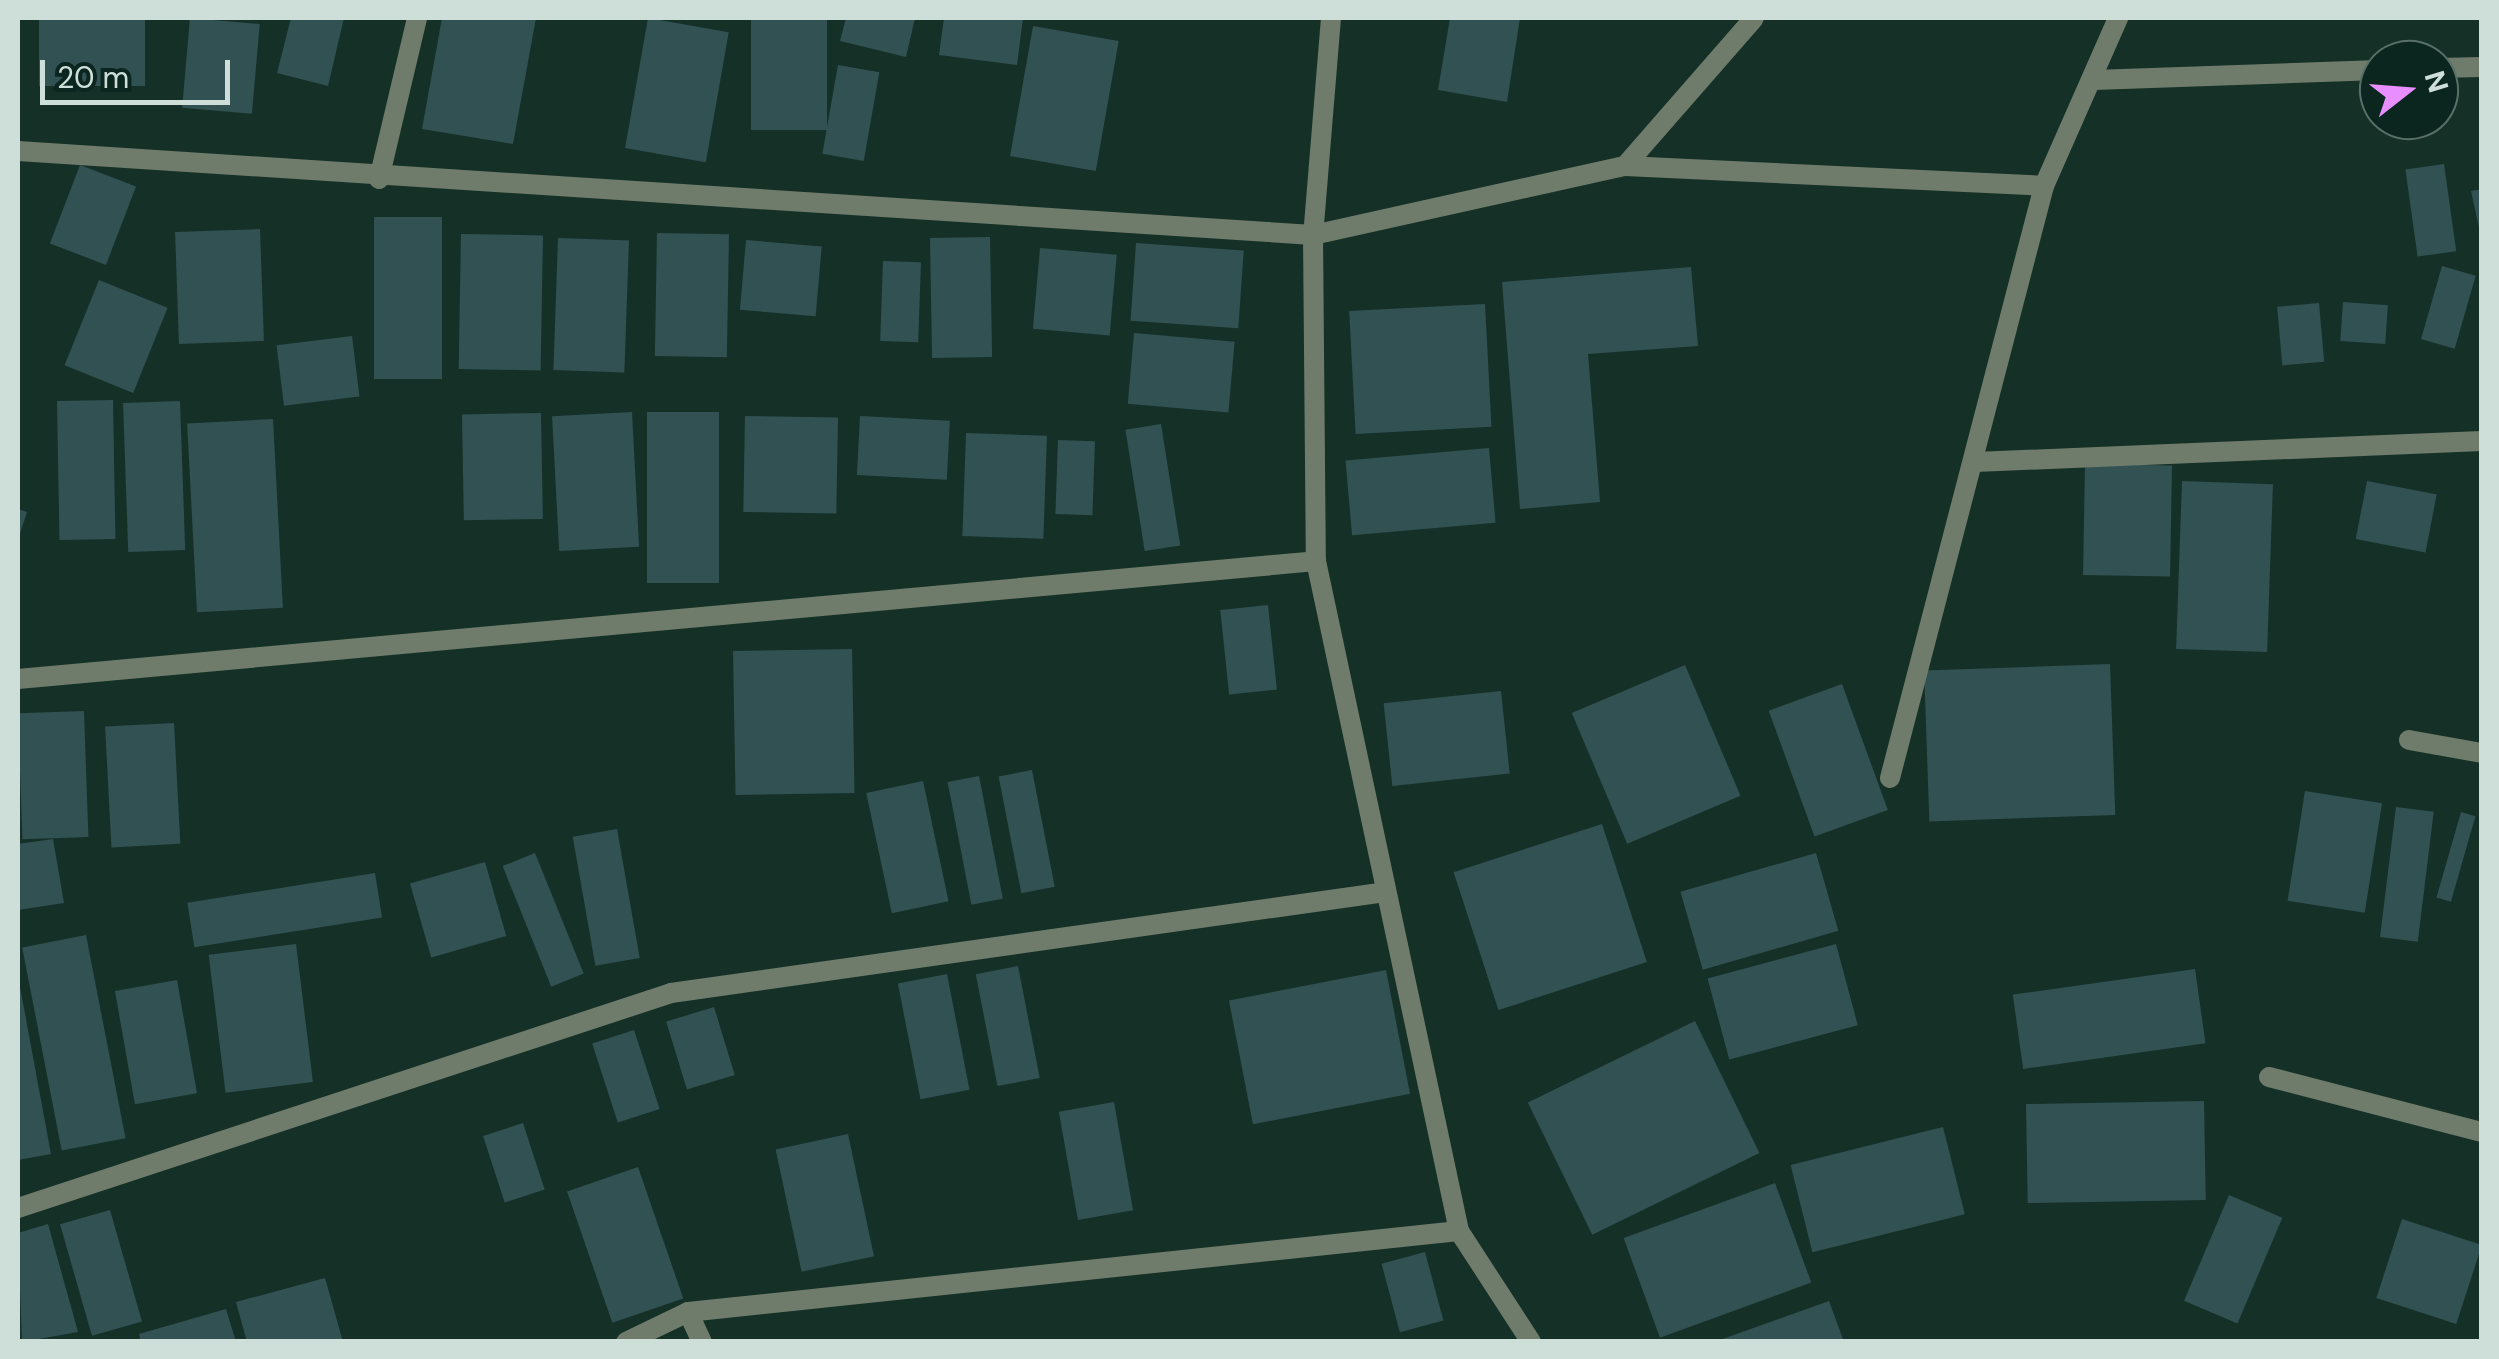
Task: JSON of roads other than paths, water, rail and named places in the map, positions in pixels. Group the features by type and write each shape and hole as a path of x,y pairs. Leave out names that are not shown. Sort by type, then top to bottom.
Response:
{"street":[{"path":"379,179 416,18"},
{"path":"1331,18 1313,235 1316,560 1459,1231 1531,1342"},
{"path":"1625,166 1754,18"},
{"path":"1890,778 1976,462 2044,186 2094,80 2118,18"},
{"path":"2094,80 2359,71"},
{"path":"18,151 379,179 1313,235 1625,166 2044,186"},
{"path":"1976,462 2482,441"},
{"path":"18,679 1316,560"},
{"path":"2409,740 2482,754"},
{"path":"18,1208 671,994 1384,892"},
{"path":"2269,1077 2482,1132"},
{"path":"626,1342 688,1312 1459,1231"},
{"path":"688,1312 702,1342"}]}
